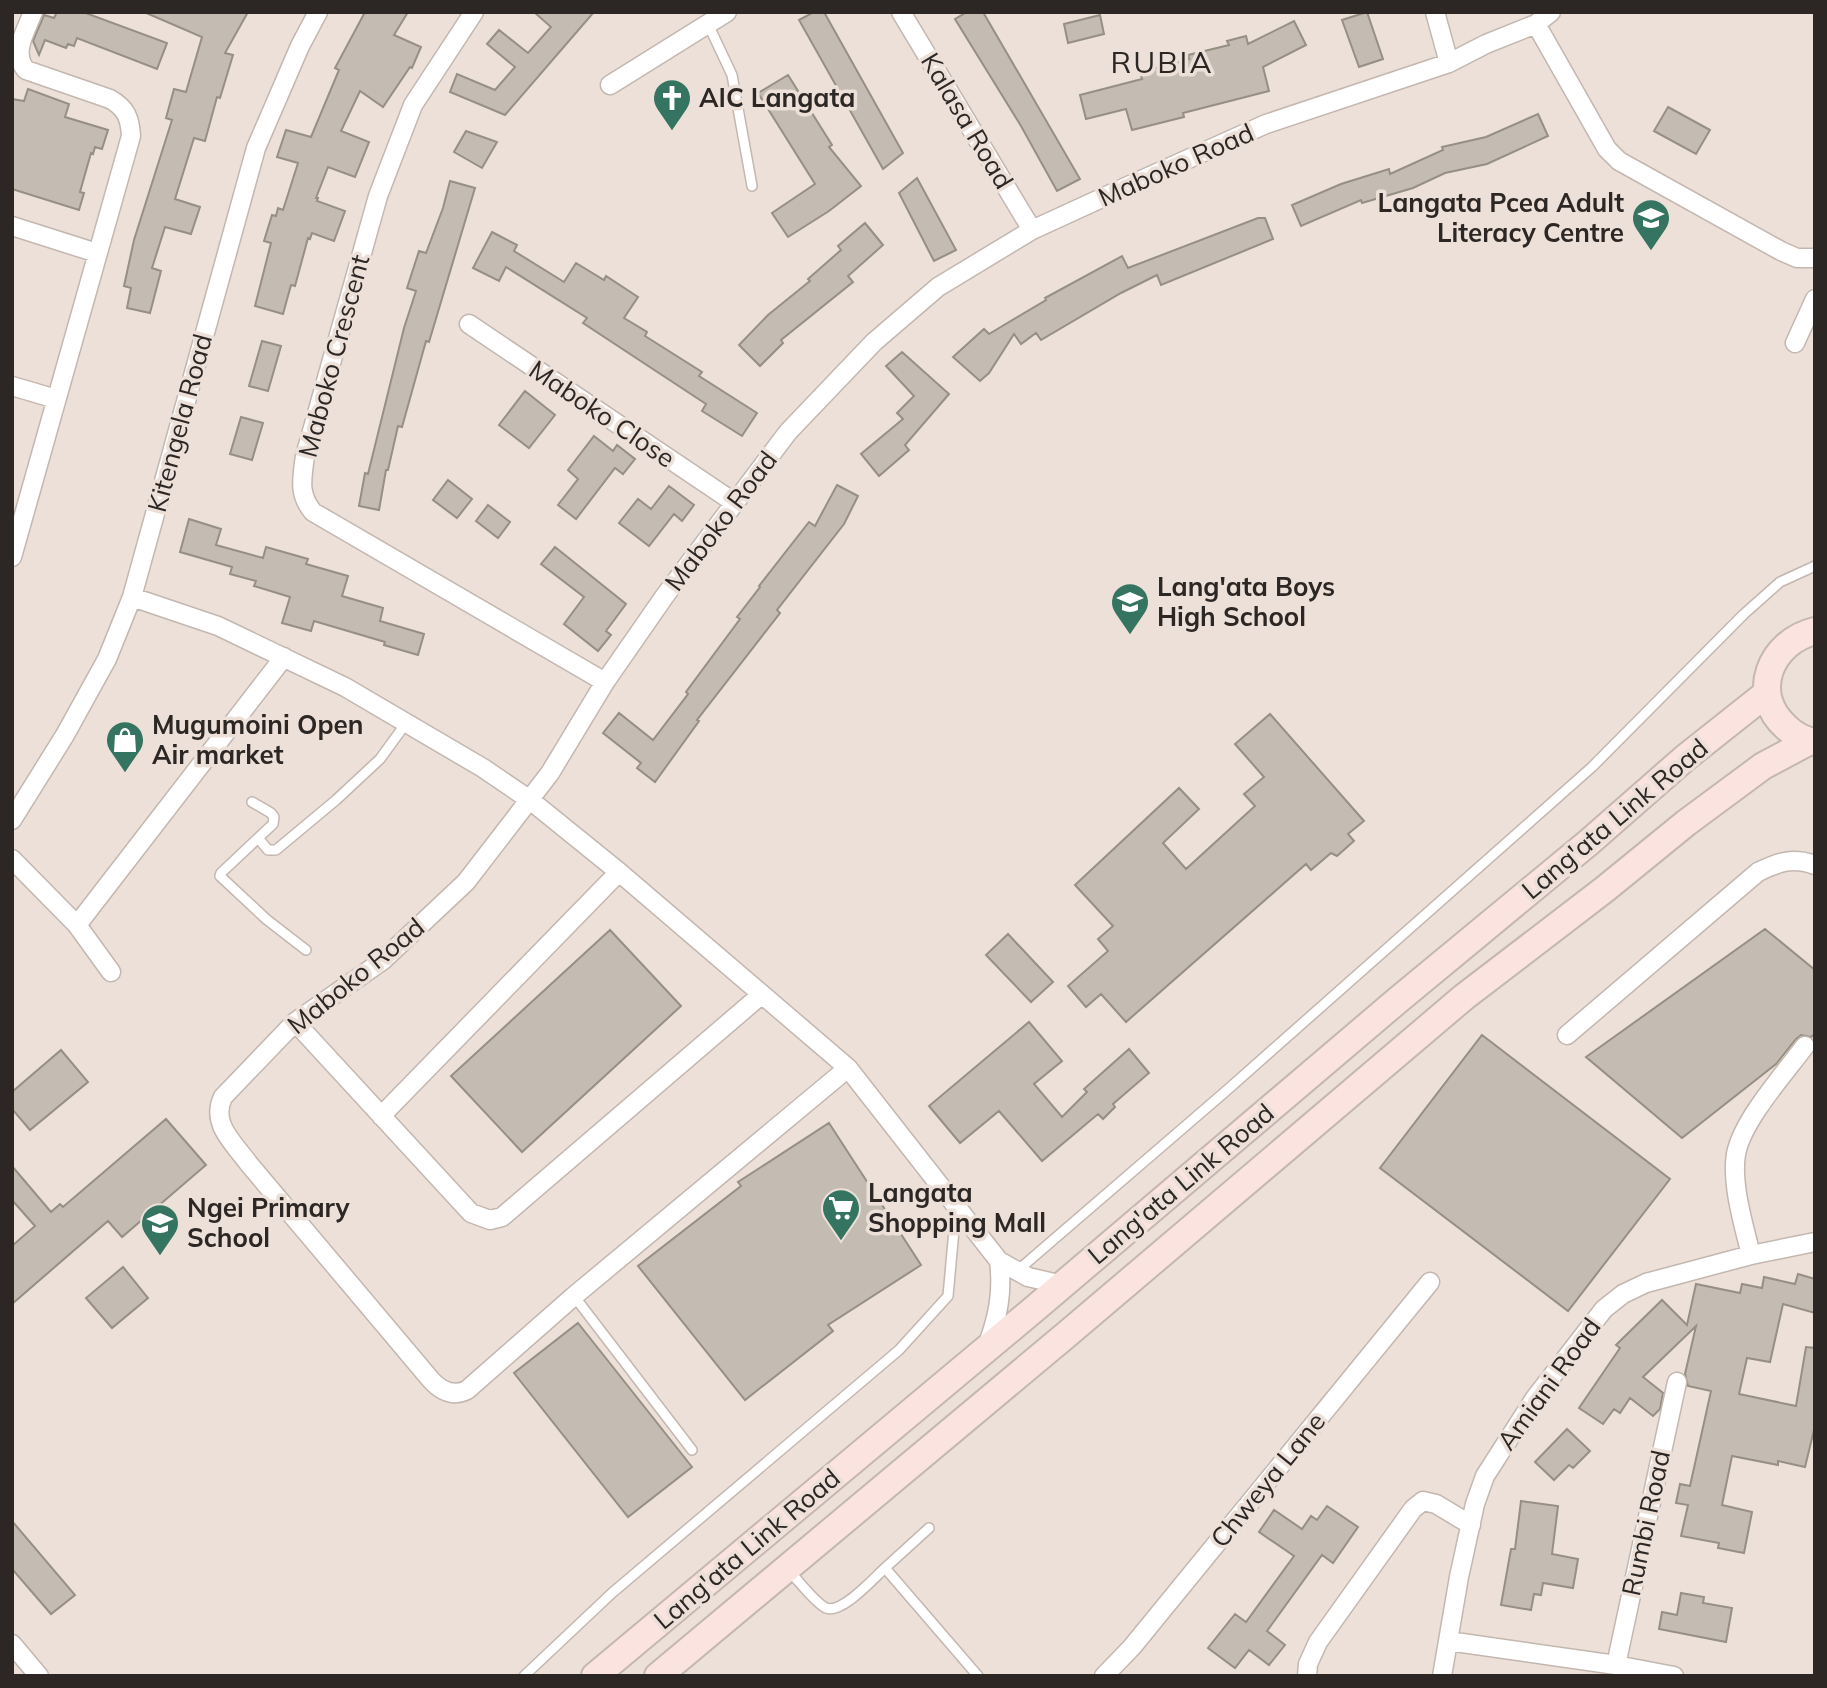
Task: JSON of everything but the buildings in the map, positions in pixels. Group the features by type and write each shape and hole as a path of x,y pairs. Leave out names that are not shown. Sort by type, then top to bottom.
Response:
{"main road":[{"path":"1812,741 1794,734 1781,723 1771,708 1767,693 1768,673 1786,643 1801,634 1815,631"},
{"name":"Lang'ata Link Road","path":"595,1676 1588,843 1685,758 1767,693"},
{"name":"Lang'ata Link Road","path":"658,1676 1066,1335 1464,996 1752,774 1812,741"}],"street":[{"path":"13,553 131,136 130,120 125,109 110,99 26,70 19,51 33,12"},
{"name":"Kitengela Road","path":"12,820 65,735 107,659 132,597 256,148 300,46 318,12"},
{"name":"Maboko Crescent","path":"474,12 413,105 378,196 304,456 304,500 313,512 605,682"},
{"path":"610,85 727,12"},
{"name":"Kalasa Road","path":"901,12 1032,230"},
{"path":"1435,12 1449,63"},
{"name":"Maboko Road","path":"848,1069 574,1296 467,1390 454,1393 445,1391 431,1380 249,1164 222,1128 218,1108 223,1097 295,1023 382,961 466,882 550,773 605,682 664,597 788,432 874,342 938,287 1032,230 1266,124 1449,63 1486,44 1536,24 1551,12"},
{"path":"1536,24 1607,149 1619,161 1781,251 1797,258 1815,258"},
{"path":"12,226 97,253"},
{"path":"1795,343 1815,299"},
{"name":"Maboko Close","path":"469,324 735,503"},
{"path":"12,386 56,399"},
{"path":"132,597 218,625 284,657 407,722 530,800 619,872 848,1069 999,1261 1016,1272 1042,1282 1063,1285"},
{"path":"76,925 284,657"},
{"path":"12,859 76,925 111,972"},
{"path":"1567,1035 1758,872 1783,861 1800,860 1815,865"},
{"path":"381,1116 619,872"},
{"path":"295,1023 471,1213 491,1220 502,1217 761,995"},
{"path":"1751,1255 1738,1200 1736,1155 1746,1127 1805,1046"},
{"name":"Amiani Road","path":"1442,1676 1471,1525 1485,1476 1507,1439 1564,1359 1604,1309 1623,1294 1646,1283 1815,1241"},
{"path":"986,1349 999,1309 999,1261"},
{"name":"Chweya Lane","path":"1104,1676 1132,1647 1430,1282"},
{"name":"Rumbi Road","path":"1615,1665 1677,1382"},
{"path":"1307,1676 1308,1664 1318,1642 1413,1509 1423,1501 1436,1504 1471,1525"},
{"path":"1448,1641 1674,1676"},
{"path":"12,1644 39,1676"}],"lane":[{"path":"708,24 732,75 752,186"},
{"path":"1016,1272 1226,1091 1592,767 1780,582 1815,566"},
{"path":"258,838 268,850 276,850 380,759 407,722"},
{"path":"252,802 271,813 274,817 271,826 221,873 222,880 306,950"},
{"path":"524,1676 612,1593 899,1350 948,1296 956,1206"},
{"path":"574,1296 692,1450"},
{"path":"787,1569 823,1607 833,1609 843,1606 929,1528"},
{"path":"885,1568 978,1676"}],"place":[{"name":"AIC Langata","path":"672,132"},
{"name":"Langata Pcea Adult Literacy Centre","path":"1651,252"},
{"name":"Lang'ata Boys High School","path":"1130,636"},
{"name":"Mugumoini Open Air market","path":"125,774"},
{"name":"Langata Shopping Mall","path":"841,1242"},
{"name":"Ngei Primary School","path":"160,1257"}],"district":[{"name":"RUBIA","path":"1162,63"}]}
